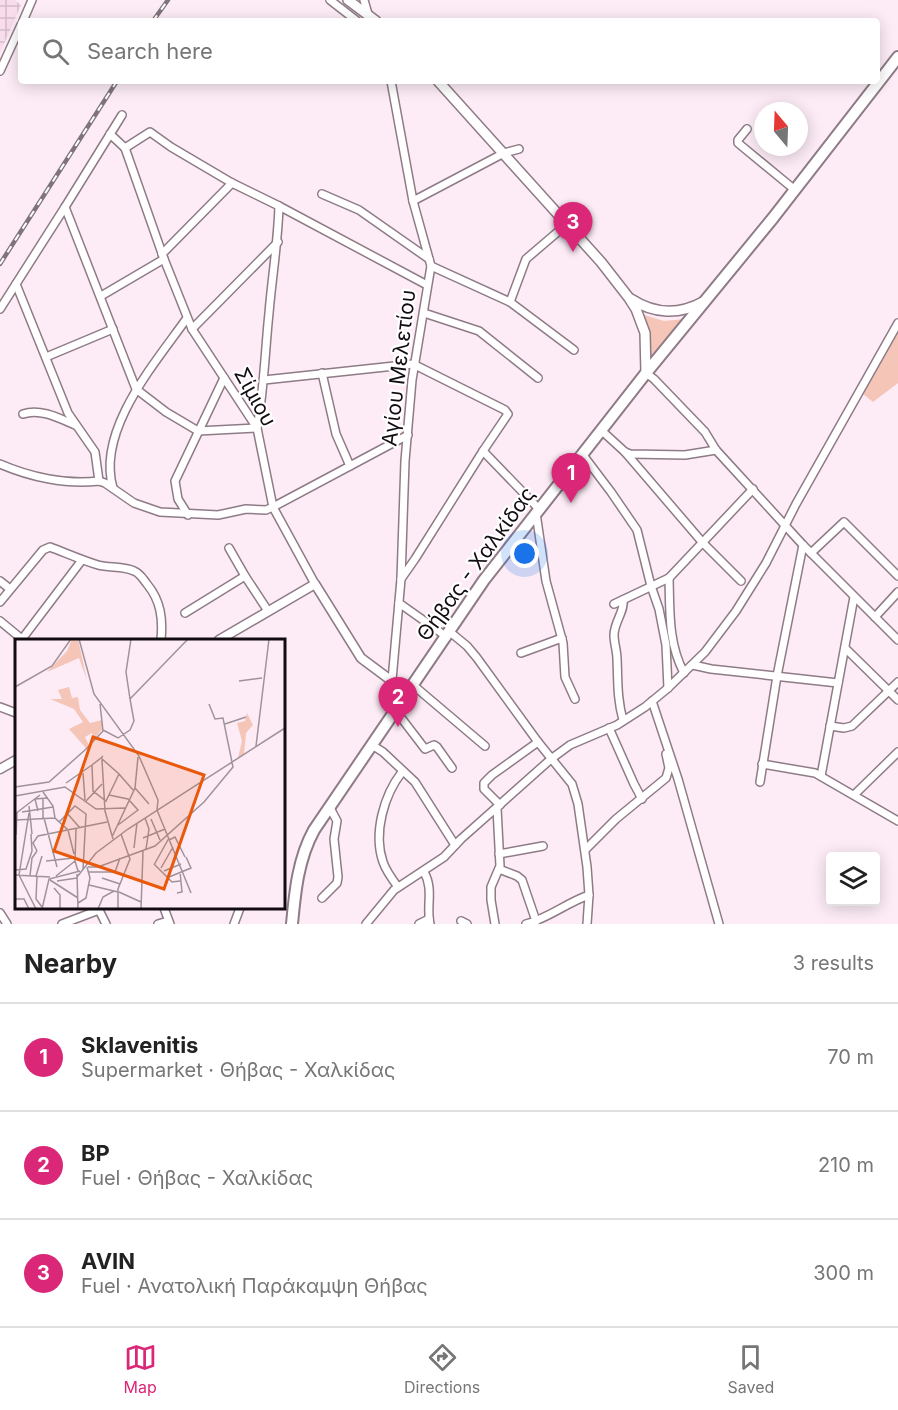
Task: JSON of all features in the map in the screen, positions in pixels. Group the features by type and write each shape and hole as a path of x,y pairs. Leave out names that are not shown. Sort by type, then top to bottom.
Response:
{"main road":[{"path":"348,0 372,18"},
{"name":"Θήβας - Χαλκίδας","path":"880,80 898,57"},
{"path":"441,84 601,262 629,298 645,333 646,374"},
{"name":"Θήβας - Χαλκίδας","path":"292,924 298,874 314,830 484,580 877,84"},
{"path":"629,298 647,308 667,312 681,311 706,300"}],"street":[{"path":"24,18 32,0"},
{"path":"330,0 353,18"},
{"path":"364,0 372,18"},
{"path":"0,71 18,32"},
{"name":"Αγίου Μελετίου","path":"392,84 413,201 430,263 424,313 413,364 405,461 401,579 392,680"},
{"path":"0,309 122,116"},
{"path":"747,129 738,143 795,190"},
{"path":"110,135 125,148 150,132 232,183 427,285"},
{"name":"Σίμιου","path":"125,148 163,256 192,329 257,428 273,507 315,584 361,658 392,680"},
{"path":"413,201 504,153 519,149"},
{"path":"101,296 163,256 232,183"},
{"path":"322,194 359,210 430,263 510,302 574,350"},
{"path":"65,207 136,389 166,412 198,431 257,428 278,242 279,206"},
{"path":"510,302 526,260 567,224"},
{"path":"192,329 278,242"},
{"path":"16,284 75,426 95,452 99,481"},
{"path":"424,313 478,331 538,378"},
{"path":"113,488 111,465 115,440 123,414 136,389 187,318"},
{"path":"370,923 398,887 444,857 551,759 579,740 609,728 650,702 693,665 710,646 736,611 766,563 785,524 898,323"},
{"path":"46,357 113,329"},
{"path":"264,380 413,364 505,410 508,414 401,579"},
{"path":"322,373 336,434 350,466"},
{"path":"646,374 654,379 705,432 716,450 803,545 898,640"},
{"path":"188,514 178,499 176,481 224,378"},
{"path":"23,414 30,411 45,413 75,426"},
{"path":"602,431 625,452 703,543 741,581"},
{"path":"0,465 52,480 99,481 134,502 153,510 218,515 246,509 266,510 408,435"},
{"path":"625,452 648,455 685,455 716,450"},
{"path":"483,451 537,511 546,581 562,638 565,677 575,699"},
{"path":"583,455 637,530 651,586 657,599 666,645 668,688"},
{"path":"614,604 669,578 753,489"},
{"path":"811,553 844,522 898,576"},
{"path":"760,782 777,676 803,545"},
{"path":"0,602 46,548 50,547 103,566 133,570 141,576 154,592 159,606 162,622 160,639"},
{"path":"229,548 268,611"},
{"path":"24,639 82,560"},
{"path":"185,613 245,576"},
{"path":"669,578 671,636 677,660 684,673"},
{"path":"0,581 10,589"},
{"path":"221,639 315,584"},
{"path":"875,617 898,592"},
{"path":"821,776 854,597"},
{"path":"623,600 624,607 616,622 614,635 618,695 623,720"},
{"path":"399,603 467,646 551,759 565,774 575,792 585,850 589,896 587,924"},
{"path":"0,621 22,639"},
{"path":"521,652 562,638"},
{"path":"845,648 898,700"},
{"path":"693,665 838,683"},
{"path":"392,680 410,689 484,746"},
{"path":"830,726 844,728 852,726 898,682"},
{"path":"585,850 616,819 666,778 669,768 650,702"},
{"path":"650,702 678,779 719,924"},
{"path":"0,707 15,713"},
{"path":"396,711 426,749 434,745 437,747 452,768"},
{"path":"609,728 642,799"},
{"path":"495,924 491,887 499,869 498,807 484,789 484,783 538,742"},
{"path":"372,745 411,778 455,845"},
{"path":"855,794 898,752"},
{"path":"0,769 15,761"},
{"path":"762,764 805,770 821,776 898,821"},
{"path":"398,887 384,866 380,847 383,806 388,792 402,772"},
{"path":"322,898 338,883 334,839 337,821 329,806"},
{"path":"499,854 543,846"},
{"path":"499,869 518,876 522,880 536,921"},
{"path":"419,924 429,921 430,886 424,872"},
{"path":"526,924 589,896"},
{"path":"62,924 99,909 106,924"},
{"path":"234,924 240,909"},
{"path":"0,913 7,924"},
{"path":"158,924 169,922"}],"shaded area":[{"path":"0,0 15,0 21,5 0,53"},
{"path":"641,314 664,321 685,319 649,361 650,338"},
{"path":"898,331 898,383 873,402 863,394"}],"railway":[{"path":"155,18 168,0"},
{"path":"0,264 115,84"}],"place":[{"name":"AVIN","path":"573,252"},
{"name":"Sklavenitis","path":"571,503"},
{"name":"BP","path":"398,727"}]}
